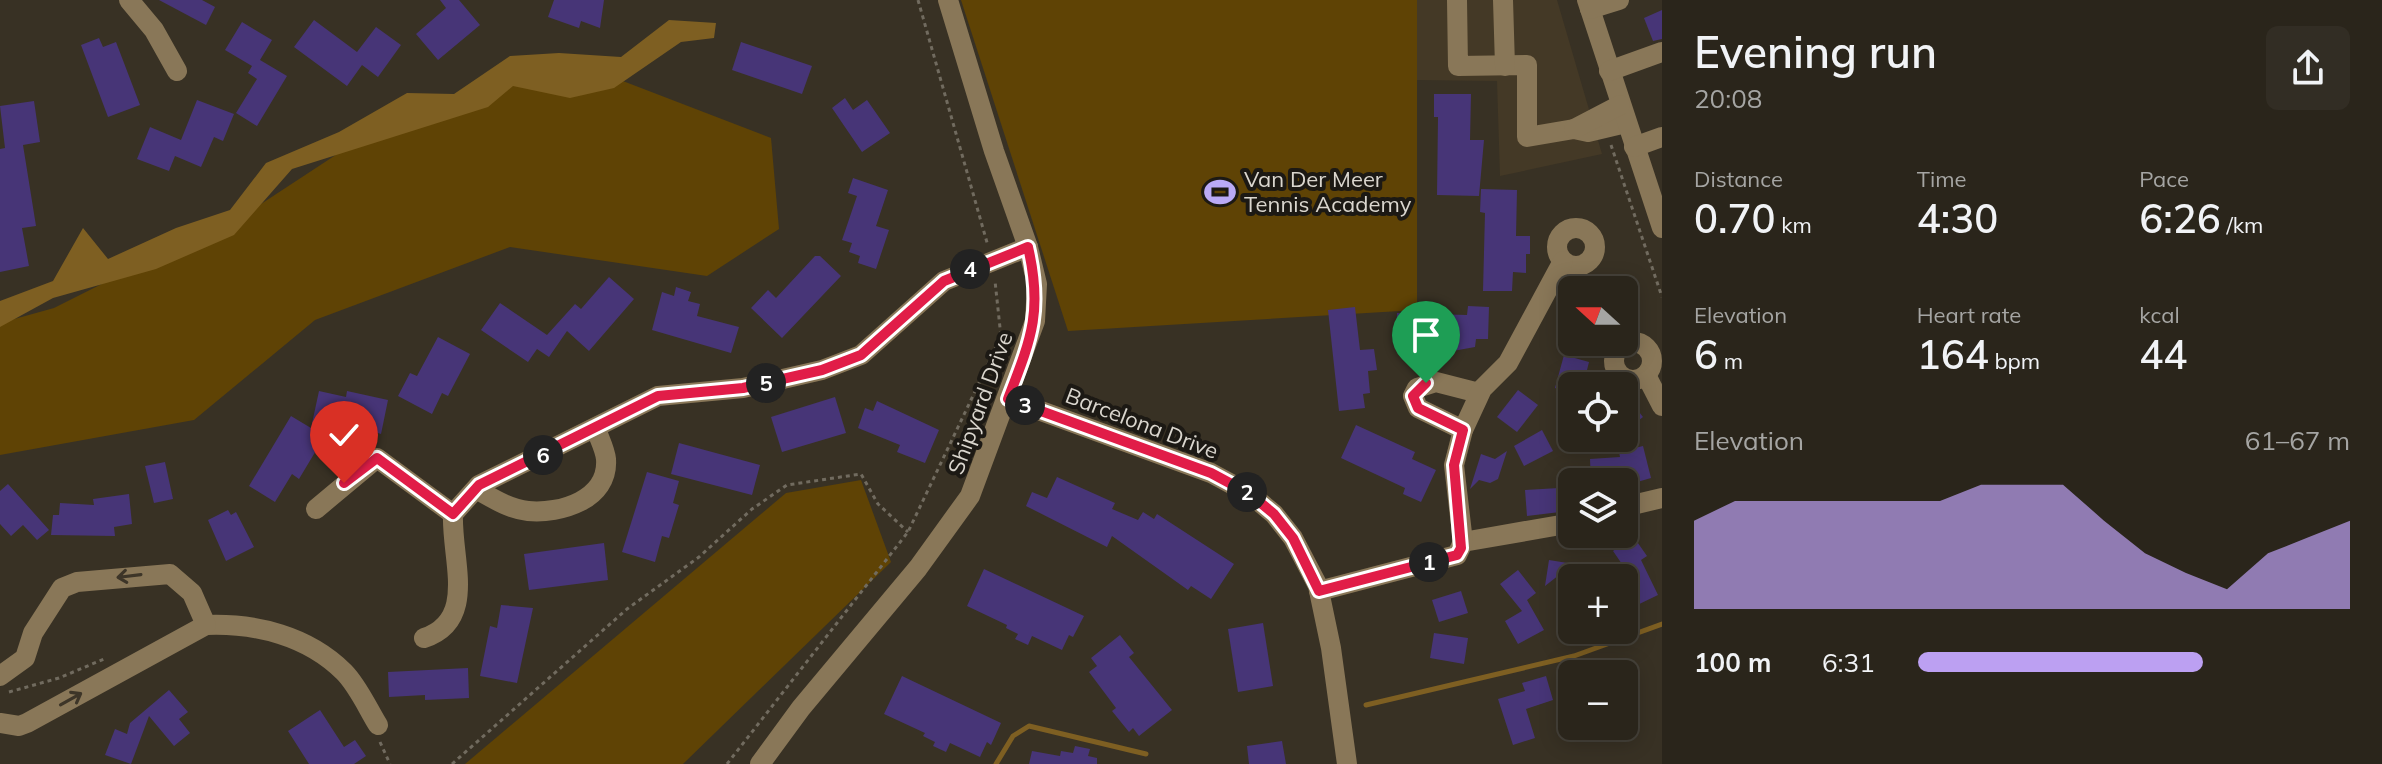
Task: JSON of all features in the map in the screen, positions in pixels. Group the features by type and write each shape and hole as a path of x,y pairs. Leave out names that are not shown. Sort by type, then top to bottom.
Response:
{"street":[{"path":"129,0 154,30 177,71"},
{"name":"Shipyard Drive","path":"760,764 801,708 918,568 970,496 1035,321 1037,284 1028,247 994,151 948,0"},
{"path":"1457,0 1458,66 1527,65 1527,137 1574,129 1623,114"},
{"path":"1503,0 1505,66"},
{"path":"1619,0 1589,5 1662,228"},
{"path":"1609,71 1662,52"},
{"path":"1574,129 1588,132 1606,130 1623,114"},
{"path":"1634,147 1662,137"},
{"path":"424,638 443,630 456,610 453,514 476,489 658,396 743,388 822,370 861,355 944,281 1028,247"},
{"path":"1319,591 1457,555 1463,542 1454,465 1463,430 1479,393 1508,363 1563,261"},
{"path":"1646,375 1662,406"},
{"path":"1463,430 1418,408 1413,396 1417,388 1436,382 1479,393"},
{"name":"Barcelona Drive","path":"1008,399 1211,473 1250,494 1274,514 1293,538 1319,591 1331,648 1347,764"},
{"path":"476,489 504,505 528,511 571,507 589,498 600,482 606,460 596,429"},
{"path":"316,509 377,458 453,514"},
{"path":"1638,504 1662,498"},
{"path":"1463,542 1558,525"},
{"path":"0,676 21,664 33,633 54,596 62,588 77,582 170,574 192,593 206,625"},
{"path":"0,723 19,726 27,723 206,625 226,624 298,638 345,673 378,725"}],"path":[{"path":"1606,130 1662,297"},
{"path":"452,764 627,609 699,557 752,509 787,485 861,474 878,504 908,532 727,764"},
{"path":"378,725 380,744 390,764"}],"shaded area":[{"name":"Van Der Meer Tennis Academy","path":"961,0 1417,0 1417,310 1068,331"},
{"path":"1417,0 1557,0 1602,154 1500,176 1497,81 1417,80"},
{"path":"669,20 716,23 714,38 681,42 614,88 570,98 513,86 488,107 292,169 234,235 156,269 53,298 0,327 0,301 53,281 83,228 108,259 176,228 230,210 266,163 339,132 407,93 454,94 510,56 559,53 621,57"},
{"path":"576,63 771,138 779,229 707,276 510,247 315,320 194,420 0,455 0,323 54,308 261,204 354,143"},
{"path":"861,480 891,562 683,764 465,764 786,493"}],"building":[{"path":"159,0 202,0 215,7 206,25"},
{"path":"440,0 459,0 480,25 438,60 416,34 446,8"},
{"path":"554,0 604,0 600,28 581,21 579,28 548,17"},
{"path":"1662,10 1662,39 1653,41 1644,18"},
{"path":"314,20 357,52 376,27 401,45 378,77 362,65 347,86 294,47"},
{"path":"242,22 272,40 260,60 287,76 257,126 236,113 257,79 248,73 252,66 225,50"},
{"path":"99,38 103,47 116,42 140,105 108,117 81,45"},
{"path":"741,42 812,66 802,94 732,70"},
{"path":"1434,94 1471,94 1470,140 1484,140 1479,196 1437,195 1438,117 1434,117"},
{"path":"845,98 853,110 867,100 890,133 862,152 832,108"},
{"path":"197,100 234,114 223,141 214,137 201,167 175,156 169,171 137,159 150,127 181,140"},
{"path":"34,101 40,142 23,145 36,226 22,228 29,266 0,272 0,149 5,148 0,106"},
{"path":"853,178 888,190 876,226 889,230 876,269 858,263 860,256 849,252 852,243 842,240 857,196 848,193"},
{"path":"1481,189 1517,190 1516,236 1530,236 1530,254 1526,254 1526,273 1513,272 1512,291 1483,291 1485,213 1480,212"},
{"path":"815,256 820,256 841,276 782,338 751,308 768,290 776,298"},
{"path":"609,277 634,299 589,351 567,331 549,357 537,349 528,362 481,330 500,303 547,335 575,304 581,309"},
{"path":"676,287 691,292 688,301 700,304 697,316 739,327 731,353 652,330 662,292 674,296"},
{"path":"1468,306 1489,307 1488,339 1476,339 1475,347 1453,351 1453,356 1403,355 1404,343 1396,343 1397,313 1467,315"},
{"path":"1355,307 1360,350 1374,349 1377,370 1368,371 1370,393 1363,394 1365,408 1339,411 1328,310"},
{"path":"438,337 470,354 448,396 442,393 432,414 398,396 410,373 417,376"},
{"path":"1564,356 1589,362 1586,372 1559,372"},
{"path":"1518,390 1538,405 1517,432 1497,417"},
{"path":"319,391 346,397 347,391 388,400 381,434 335,419 299,479 292,474 275,502 249,486 291,416 311,428"},
{"path":"835,397 846,433 782,452 771,417"},
{"path":"877,401 939,430 925,463 897,452 900,445 858,428 865,408 873,411"},
{"path":"1356,425 1415,452 1412,459 1436,470 1421,502 1403,494 1405,488 1341,458"},
{"path":"1542,430 1553,451 1524,466 1514,446"},
{"path":"679,443 760,465 752,495 671,474"},
{"path":"1643,446 1651,478 1638,482 1638,468 1590,468 1590,459 1620,457 1619,452 1638,452 1638,447"},
{"path":"1507,451 1498,479 1490,483 1479,480 1470,489 1481,454 1495,459"},
{"path":"165,462 173,499 154,503 145,466"},
{"path":"647,472 679,481 673,503 679,505 669,538 662,536 655,562 622,552"},
{"path":"1057,477 1115,503 1112,509 1138,520 1143,512 1154,519 1157,514 1234,564 1211,599 1191,586 1188,590 1112,536 1107,547 1026,506 1032,492 1047,498"},
{"path":"8,484 49,530 37,540 23,525 11,536 0,524 0,491"},
{"path":"1558,488 1558,512 1527,516 1525,490"},
{"path":"129,494 132,524 114,527 115,536 51,535 53,515 59,515 60,503 94,505 93,499"},
{"path":"228,510 231,515 236,512 254,547 226,561 208,520"},
{"path":"604,543 608,580 529,590 524,554"},
{"path":"1638,543 1647,556 1641,560 1658,595 1638,605 1638,564 1622,564 1613,551 1617,548 1638,548"},
{"path":"1549,560 1574,564 1558,564 1558,576 1545,586"},
{"path":"984,569 1084,616 1062,650 1032,636 1028,645 1015,639 1018,634 1006,628 1007,625 967,606"},
{"path":"1518,570 1536,593 1527,600 1544,630 1518,644 1505,621 1522,611 1500,584"},
{"path":"1461,591 1468,613 1439,622 1432,600"},
{"path":"501,605 533,608 517,683 480,676 490,626 497,628"},
{"path":"1263,623 1273,686 1238,692 1228,629"},
{"path":"1434,633 1468,638 1464,664 1430,658"},
{"path":"1120,635 1134,653 1129,657 1172,710 1139,736 1133,728 1129,732 1112,711 1116,708 1089,672 1097,666 1091,658"},
{"path":"468,668 469,698 425,700 425,695 389,697 388,672"},
{"path":"902,676 1001,723 991,745 987,742 980,757 950,743 946,752 933,746 935,742 923,736 925,733 884,714"},
{"path":"1546,676 1553,700 1526,709 1535,738 1513,745 1498,699 1525,691 1522,683"},
{"path":"169,690 188,712 179,719 190,733 174,746 149,716 131,764 105,755 115,729 127,734 130,723"},
{"path":"320,710 344,747 355,740 366,756 354,764 309,764 288,731"},
{"path":"1282,741 1286,764 1249,764 1247,746"},
{"path":"1075,746 1090,749 1088,756 1097,758 1097,764 1029,764 1032,751 1060,756 1061,751 1073,753"}],"waterway":[{"path":"1366,705 1574,656 1662,624"},
{"path":"996,764 1013,736 1029,726 1146,754"}],"place":[{"name":"Van Der Meer Tennis Academy","path":"1220,192"}],"route":[{"path":"344,483 377,458 453,514 479,485 658,396 743,388 822,370 861,355 944,281 1028,247 1037,284 1035,321 1008,399 1211,473 1250,494 1274,514 1293,538 1319,591 1457,555 1461,548 1463,542 1455,497 1454,465 1463,430 1418,408 1413,396 1417,388 1426,383"}]}
